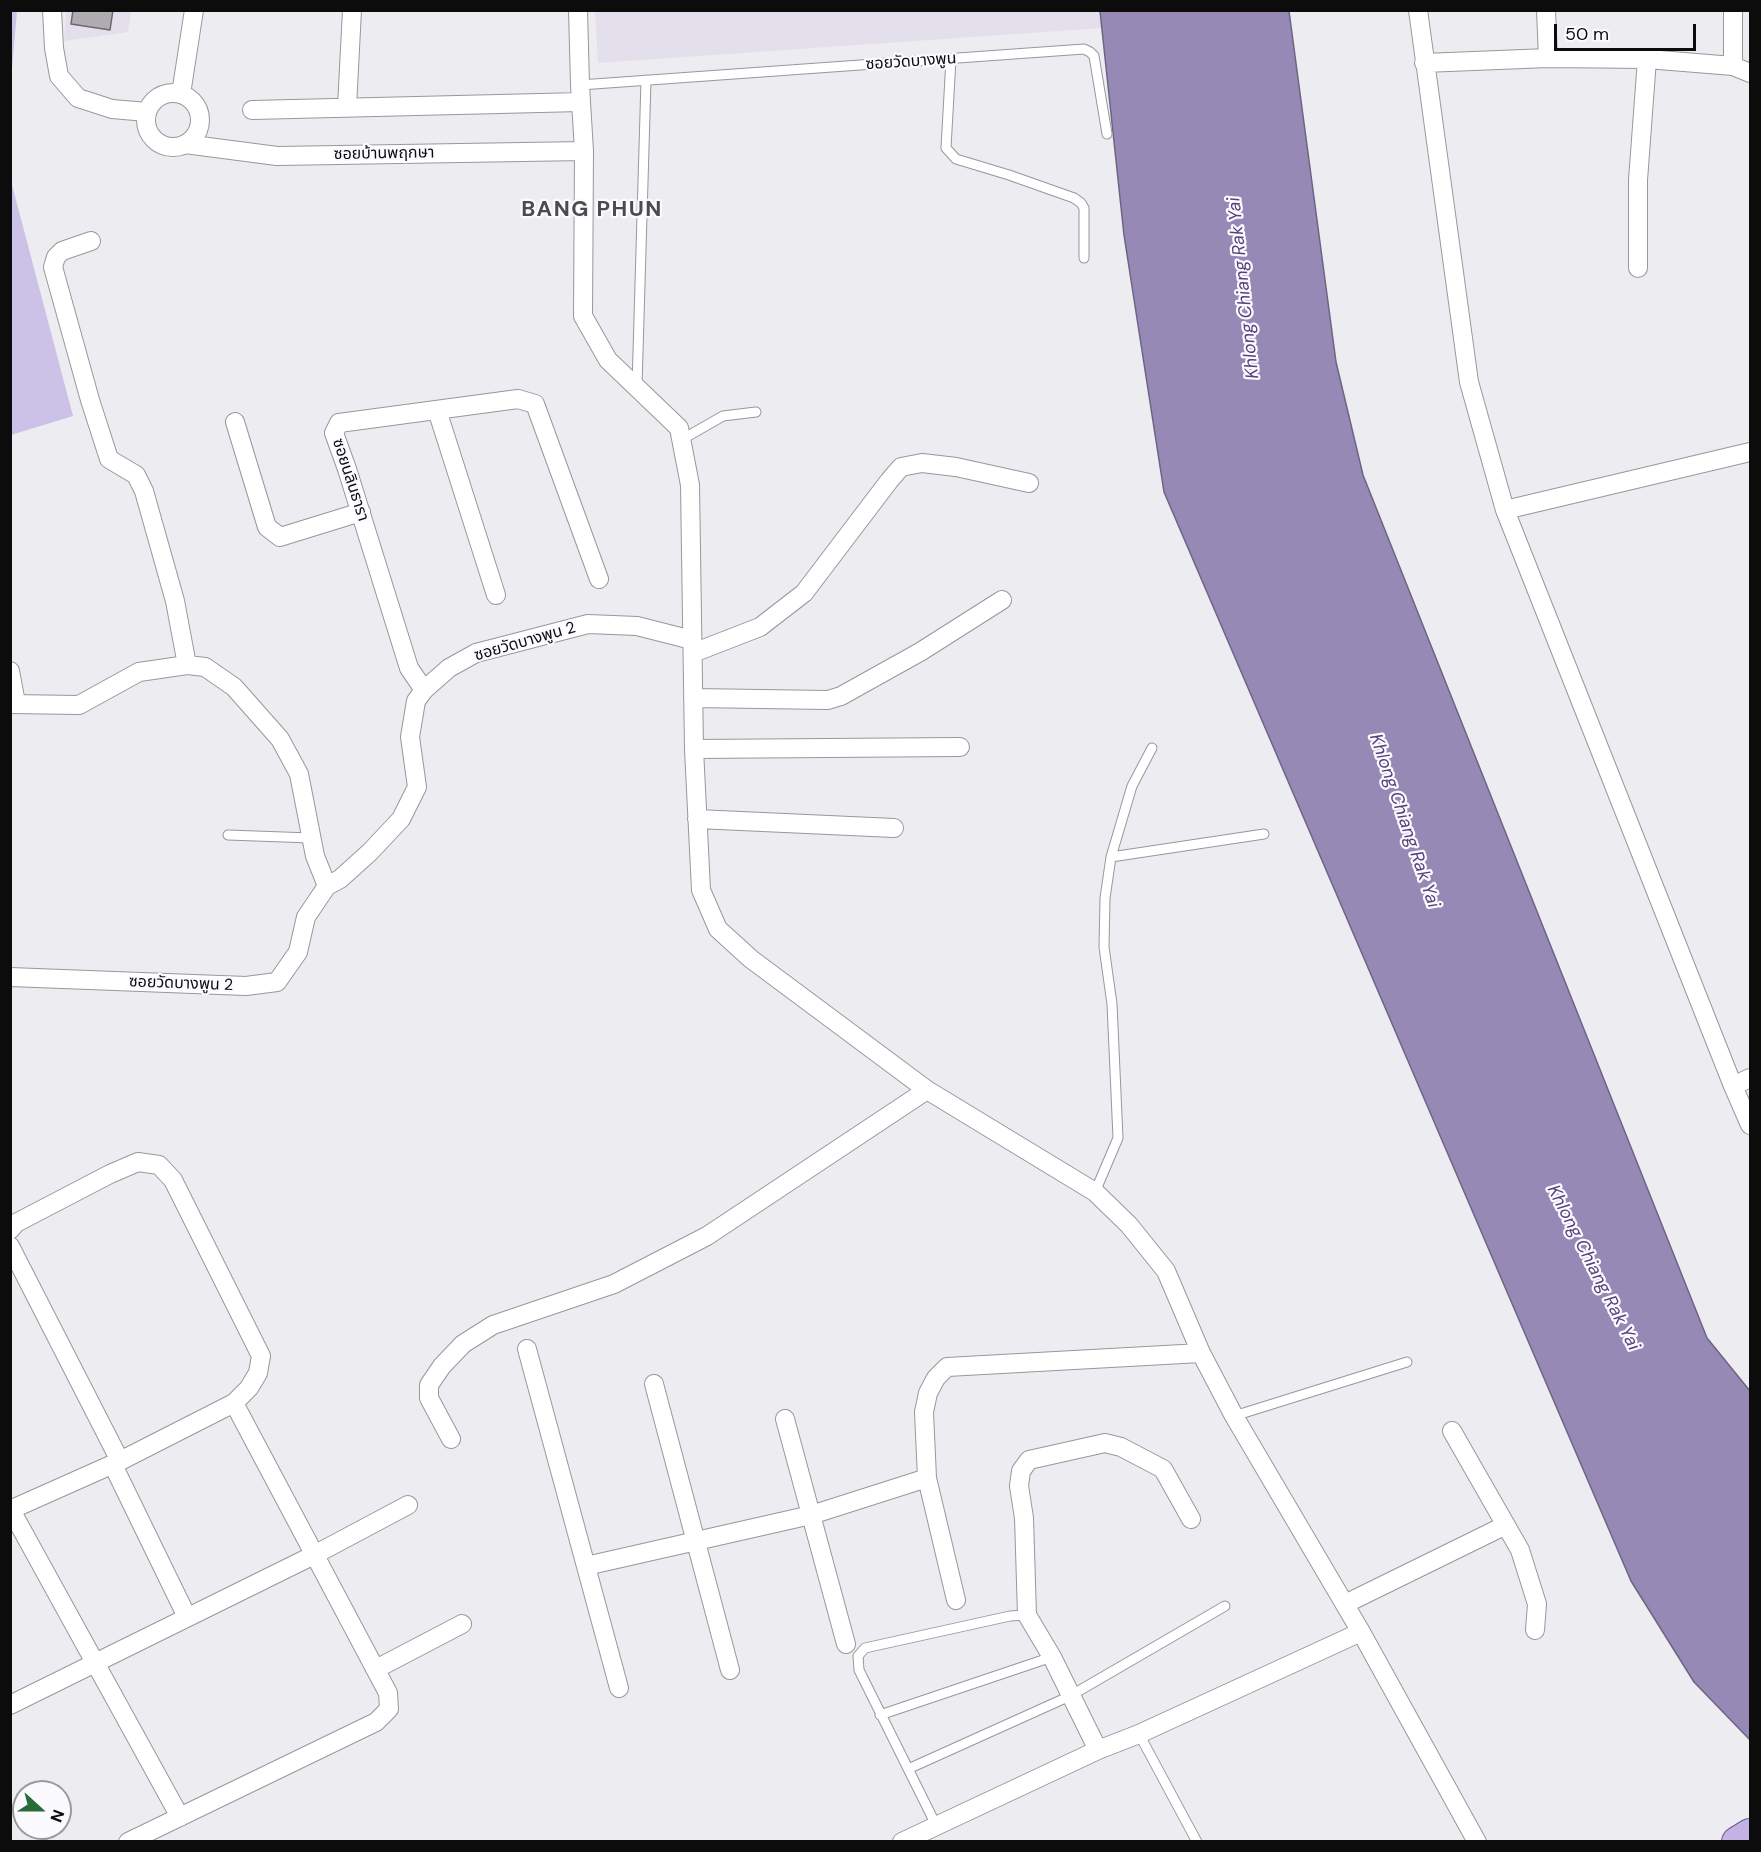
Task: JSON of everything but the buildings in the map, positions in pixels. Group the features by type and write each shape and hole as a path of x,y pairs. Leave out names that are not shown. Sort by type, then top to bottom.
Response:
{"main road":[{"path":"1737,1842 1750,1834"}],"street":[{"path":"52,10 54,48 59,76 78,98 112,109 147,112 160,96 171,93 181,94 190,99 199,117 194,137 186,144"},
{"path":"181,94 194,10"},
{"path":"347,107 352,10"},
{"path":"578,10 584,151 583,316 608,360 679,428 690,485 694,749 701,890 718,929 751,959 927,1090 1095,1192 1129,1225 1166,1271 1202,1353 1234,1416 1361,1632 1477,1842"},
{"path":"1418,10 1469,382 1505,510 1750,1125"},
{"path":"1546,10 1548,58"},
{"path":"1733,10 1733,66"},
{"path":"1424,63 1548,58 1647,59 1733,66 1750,73"},
{"path":"1638,268 1638,180 1647,59"},
{"path":"252,110 580,94"},
{"name":"ซอยบ้านพฤกษา","path":"147,112 146,123 149,133 165,146 176,147 186,144 278,156 584,151"},
{"path":"91,241 62,251 56,257 53,267 90,400 110,459 136,475 144,491 175,601 187,665"},
{"name":"ซอยนลินธารา","path":"424,690 409,668 334,433 339,423 518,399 536,404 599,579"},
{"path":"436,410 496,595"},
{"path":"235,422 267,527 280,537 361,512"},
{"path":"1505,510 1750,452"},
{"path":"692,646 760,627 804,593 901,467 922,463 956,467 1029,483"},
{"path":"693,698 828,700 841,696 920,652 1002,600"},
{"name":"ซอยวัดบางพูน 2","path":"10,976 246,986 276,982 298,952 306,916 327,886 340,879 370,852 401,819 417,787 410,737 416,701 424,690 449,668 476,653 588,624 637,626 692,646"},
{"path":"10,671 14,704 79,705 139,672 187,665 205,667 234,687 280,739 299,774 315,856 327,886"},
{"path":"694,749 960,747"},
{"path":"697,819 894,828"},
{"path":"1733,1086 1750,1078"},
{"path":"451,1439 429,1398 429,1385 442,1366 463,1344 494,1326 614,1284 707,1236 927,1090"},
{"path":"10,1230 16,1223 110,1174 138,1162 159,1165 173,1180 261,1356 258,1373 249,1388 234,1403 116,1463 11,1510 180,1818"},
{"path":"10,1246 116,1463 187,1617"},
{"path":"527,1348 619,1688"},
{"path":"956,1600 927,1478 924,1412 928,1394 936,1378 947,1367 1202,1353"},
{"path":"654,1384 730,1670"},
{"path":"128,1842 376,1722 389,1709 388,1693 376,1669 234,1403"},
{"path":"785,1419 846,1644"},
{"path":"1452,1431 1520,1550 1537,1604 1535,1630"},
{"path":"1098,1750 1052,1657 1027,1615 1024,1518 1019,1486 1021,1471 1029,1460 1105,1443 1121,1447 1163,1469 1191,1519"},
{"path":"586,1566 811,1515 927,1478"},
{"path":"10,1705 314,1555 408,1505"},
{"path":"1345,1604 1506,1525"},
{"path":"376,1669 462,1624"},
{"path":"902,1842 1098,1750 1139,1734 1361,1632"}],"lane":[{"name":"ซอยวัดบางพูน","path":"580,94 646,80 1084,49 1090,51 1094,56 1107,134"},
{"path":"951,59 946,148 956,159 970,165 1009,175 1074,198 1081,203 1084,208 1084,258"},
{"path":"637,389 646,80"},
{"path":"681,440 723,416 756,412"},
{"path":"1095,1192 1118,1138 1112,1004 1104,947 1105,898 1111,856 1132,786 1152,748"},
{"path":"228,834 311,838"},
{"path":"1111,856 1264,834"},
{"path":"1234,1416 1407,1362"},
{"path":"908,1769 1070,1696 1226,1606"},
{"path":"936,1825 859,1671 858,1656 865,1648 1010,1616 1027,1615"},
{"path":"880,1715 1052,1657"},
{"path":"1139,1734 1197,1842"}],"shaded area":[{"path":"1100,10 1102,28 598,63 595,11"},
{"path":"10,11 17,11 11,80"},
{"path":"66,11 131,11 128,32 64,41"},
{"path":"11,181 73,416 10,435"}],"water":[{"name":"Khlong Chiang Rak Yai","path":"1100,11 1289,11 1336,362 1363,475 1707,1338 1750,1391 1750,1740 1694,1682 1631,1581 1164,492 1124,235"}],"district":[{"name":"BANG PHUN","path":"592,210"}]}
